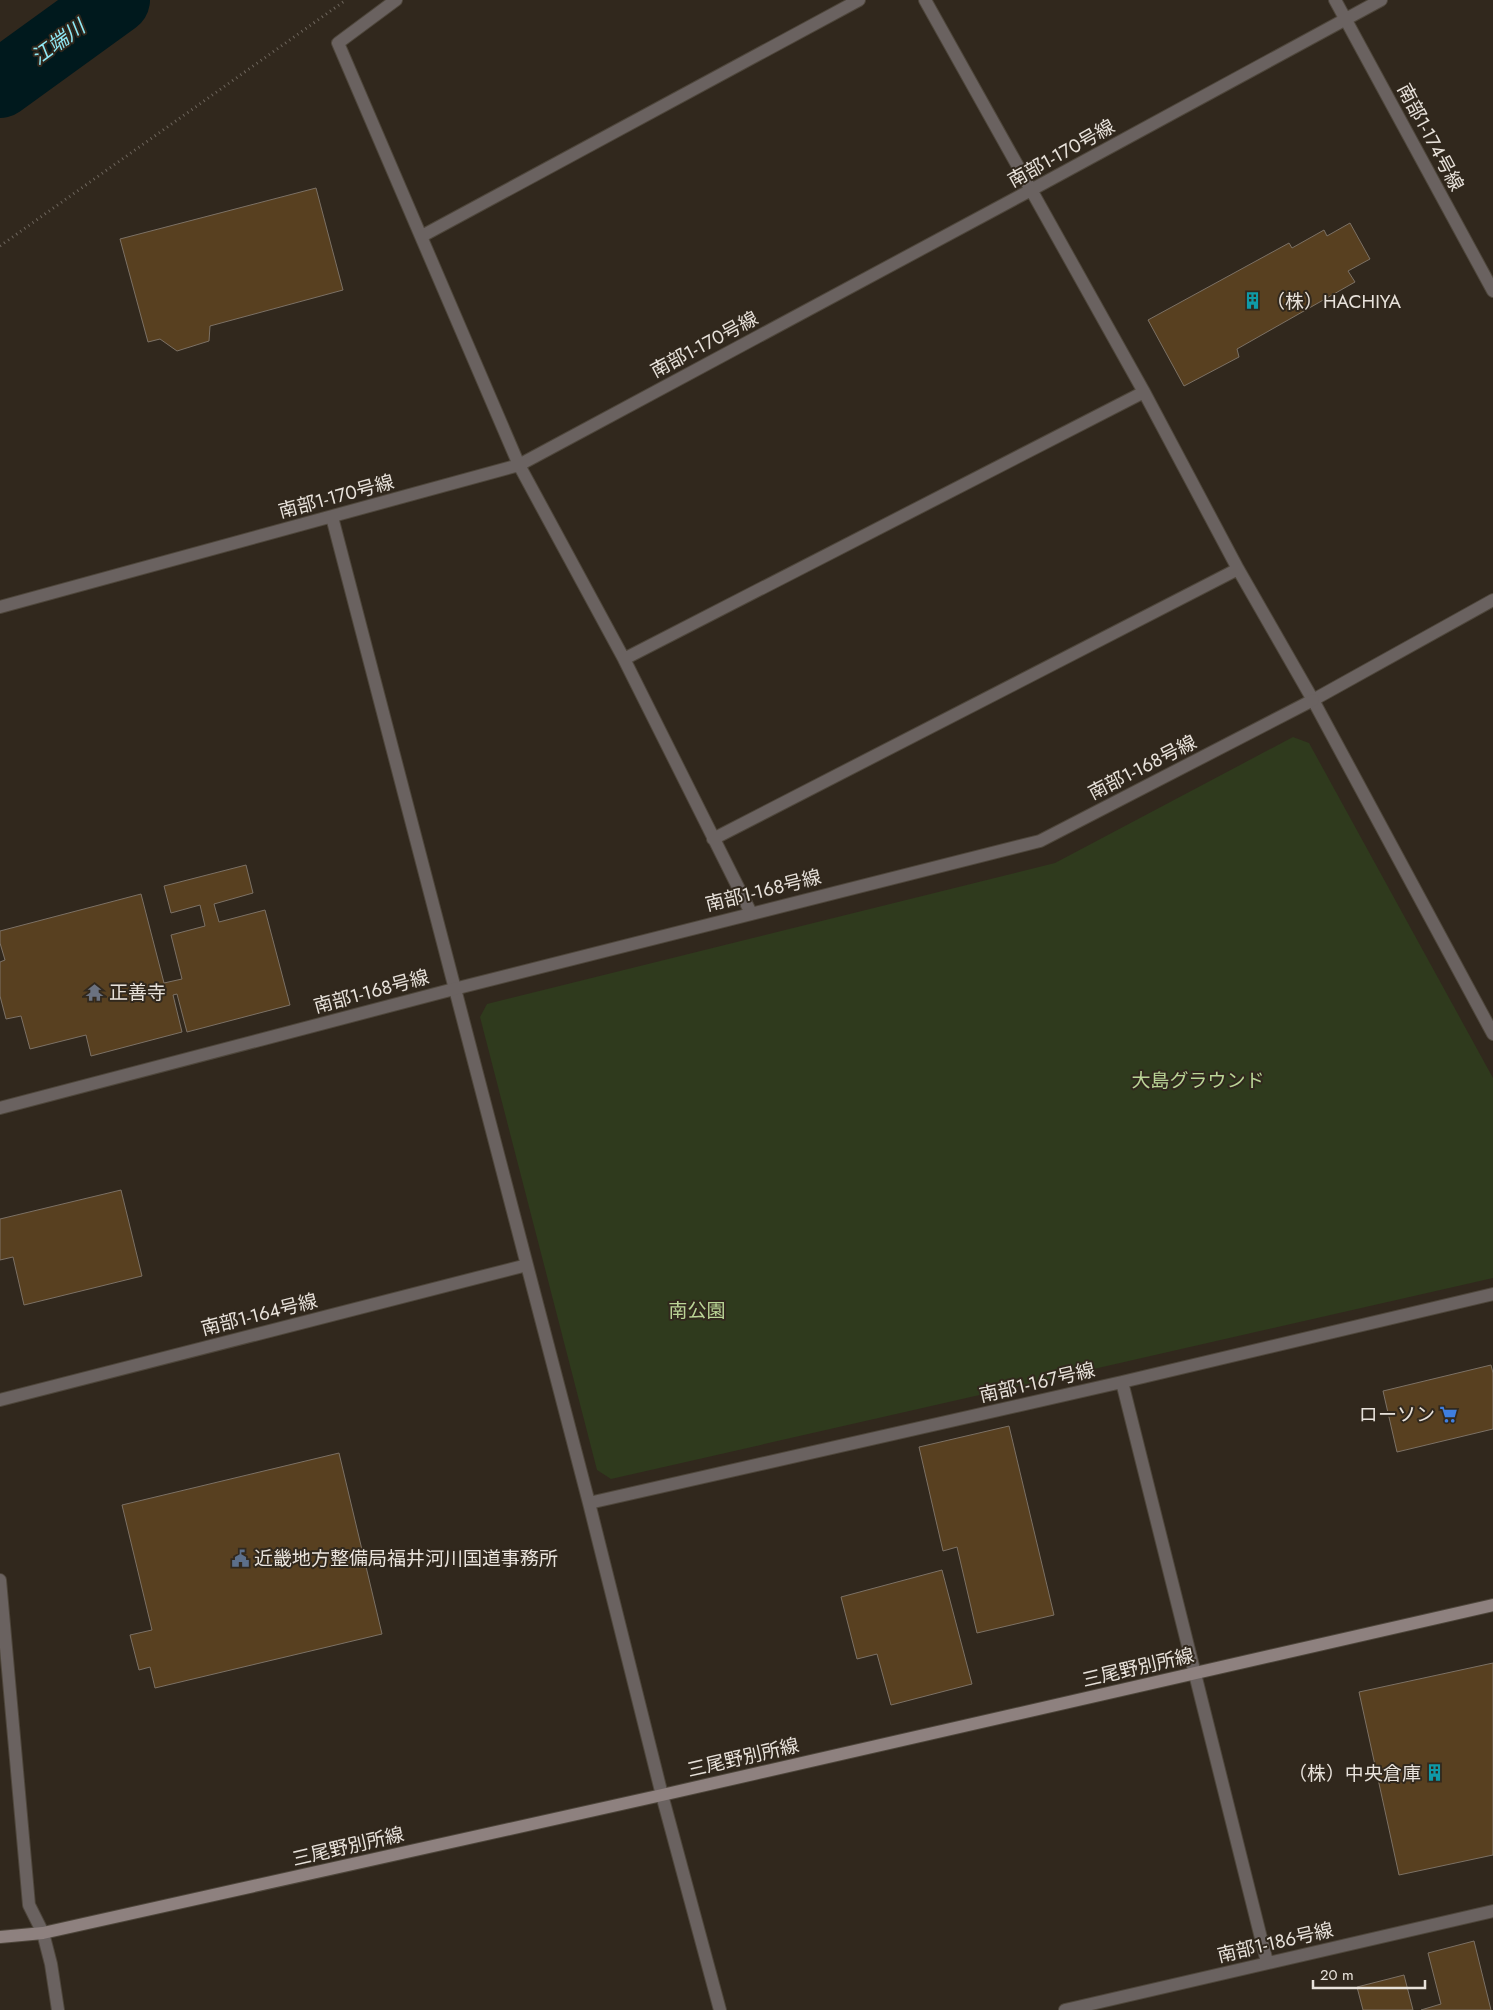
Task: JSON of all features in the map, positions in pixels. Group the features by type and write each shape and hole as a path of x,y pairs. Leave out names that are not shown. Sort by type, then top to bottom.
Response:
{"main road":[{"name":"三尾野別所線","path":"0,1937 43,1933 662,1795 1493,1605"}],"street":[{"path":"396,0 338,43 520,465 624,659 751,913"},
{"path":"422,236 859,0"},
{"path":"925,0 1144,392 1238,569 1313,700 1493,1034"},
{"name":"南部1-174号線","path":"1335,0 1493,291"},
{"name":"南部1-170号線","path":"0,607 520,465 1380,0"},
{"path":"624,659 1144,392"},
{"path":"332,517 589,1503 662,1795 720,2010"},
{"path":"713,839 1238,569"},
{"name":"南部1-168号線","path":"0,1108 454,989 1040,841 1313,700 1493,600"},
{"name":"南部1-164号線","path":"0,1400 527,1265"},
{"name":"南部1-167号線","path":"589,1503 1122,1382 1493,1294"},
{"path":"1122,1382 1267,1962"},
{"path":"0,1580 28,1905 43,1933 51,1964 58,2010"},
{"name":"南部1-186号線","path":"1065,2010 1081,2008 1267,1962 1493,1911"}],"path":[{"path":"0,246 346,0"}],"green space":[{"name":"大島グラウンド","path":"1293,737 1309,743 1493,1078 1493,1278 611,1479 597,1470 480,1017 487,1004 1055,863"}],"building":[{"path":"316,188 343,290 210,326 209,341 177,351 160,339 148,342 120,239"},
{"name":"（株）HACHIYA","path":"1350,223 1370,259 1348,271 1355,282 1237,349 1239,357 1184,386 1148,320 1289,243 1292,248 1324,230 1327,236"},
{"path":"246,865 253,893 214,904 219,922 265,910 290,1005 187,1032 177,994 173,995 182,1032 91,1056 86,1035 30,1049 21,1016 6,1019 0,996 0,962 5,960 0,943 0,931 141,894 164,983 182,979 171,935 205,926 200,905 171,913 164,886"},
{"path":"121,1190 142,1276 24,1305 13,1257 0,1260 0,1219"},
{"path":"1491,1365 1493,1373 1493,1429 1397,1452 1383,1391"},
{"path":"1009,1426 1054,1615 977,1633 957,1547 943,1551 919,1447"},
{"path":"339,1453 382,1634 155,1688 150,1667 139,1670 130,1635 152,1630 122,1505"},
{"path":"942,1570 972,1684 891,1705 877,1654 857,1659 841,1597"},
{"name":"（株）中央倉庫","path":"1493,1663 1493,1855 1399,1875 1359,1692"},
{"path":"1474,1941 1491,2010 1421,2010 1441,2004 1428,1953"},
{"path":"1404,1975 1413,2010 1363,2010 1357,1987"}],"waterway":[{"name":"江端川","path":"0,84 116,0"}],"place":[{"name":"（株）HACHIYA","path":"1252,301"},
{"name":"正善寺","path":"95,992"},
{"name":"ローソン","path":"1449,1414"},
{"name":"近畿地方整備局福井河川国道事務所","path":"240,1558"},
{"name":"（株）中央倉庫","path":"1435,1773"}],"park label":[{"name":"南公園","path":"697,1310"}]}
